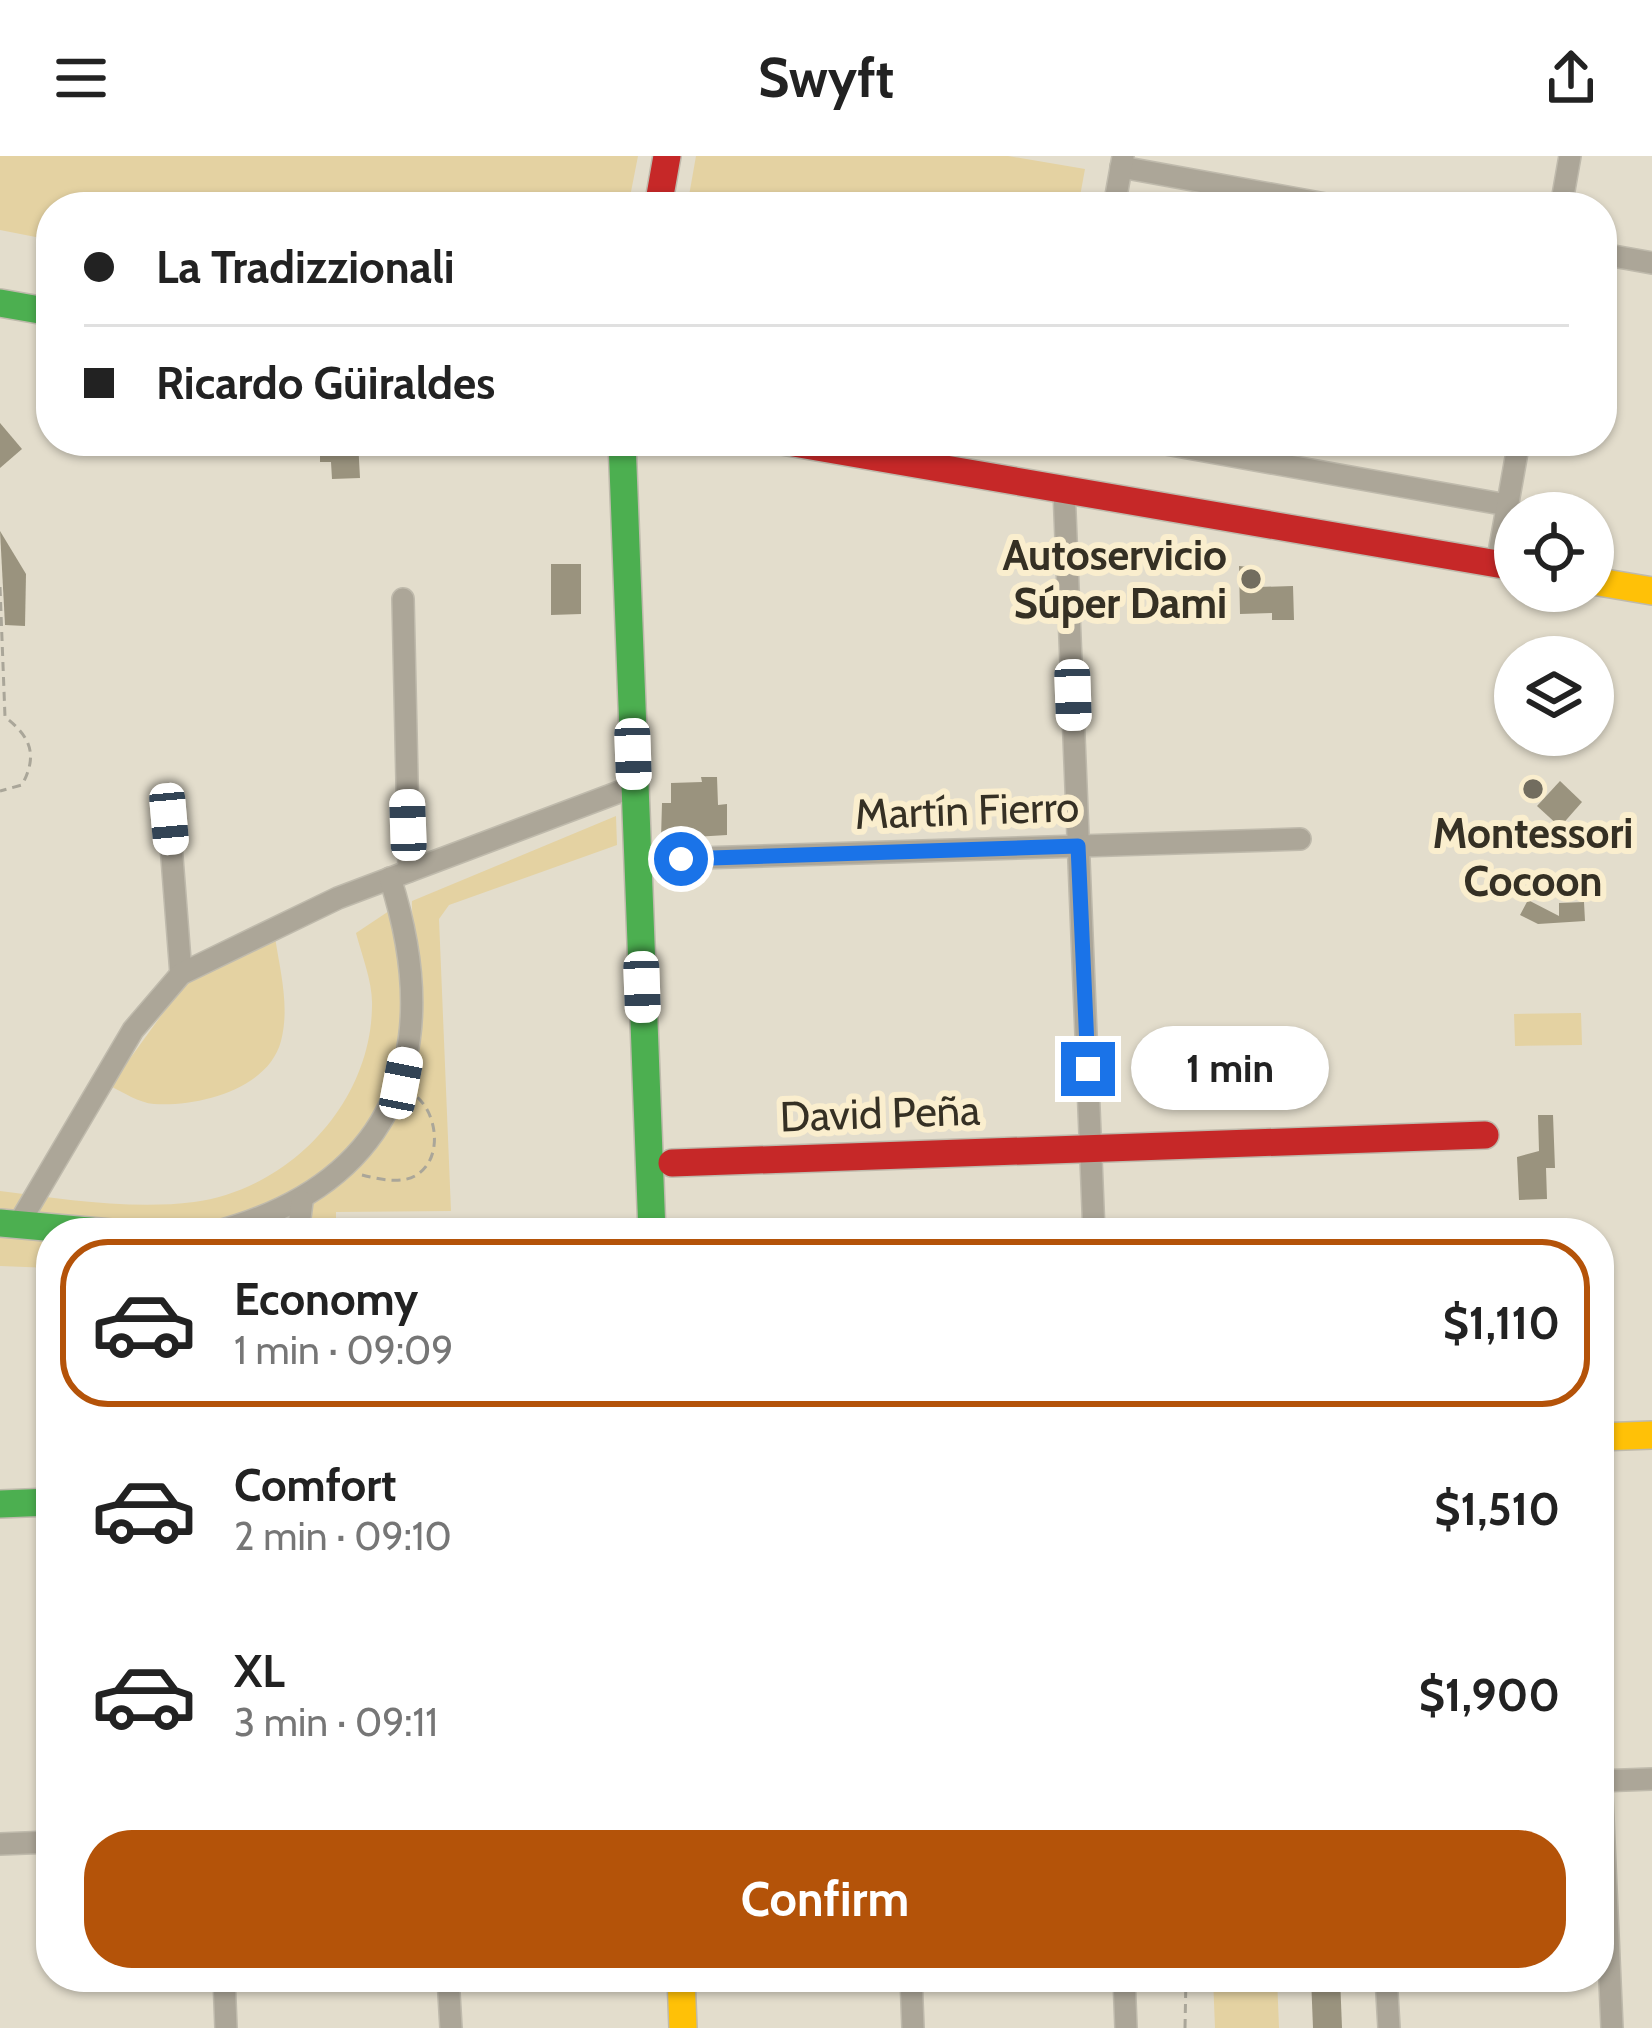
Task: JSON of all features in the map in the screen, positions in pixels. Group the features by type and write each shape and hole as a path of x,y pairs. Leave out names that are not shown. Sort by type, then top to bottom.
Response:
{"main road":[{"path":"661,192 667,156"},
{"path":"0,303 36,309"},
{"path":"623,456 651,1218"},
{"path":"870,456 1494,564"},
{"path":"1614,585 1652,591"},
{"name":"David Peña","path":"672,1162 1485,1135"},
{"path":"1614,1436 1652,1435"},
{"path":"0,1504 36,1503"},
{"path":"682,1992 683,2028"}],"street":[{"path":"1564,192 1570,156"},
{"path":"1117,192 1122,162 1269,192"},
{"path":"1617,256 1652,262"},
{"path":"1233,456 1494,503"},
{"path":"1510,492 1516,456"},
{"path":"1064,489 1093,1218"},
{"path":"254,1218 302,1202 342,1171 375,1135 401,1083 411,1032 400,874 403,599"},
{"path":"9,1224 133,1030 182,974 400,874 634,786"},
{"path":"169,819 182,974"},
{"name":"Martín Fierro","path":"637,860 1300,839"},
{"path":"300,1218 302,1202"},
{"path":"1614,1780 1652,1779"},
{"path":"0,1844 36,1843"},
{"path":"225,1992 226,2028"},
{"path":"449,1992 451,2028"},
{"path":"912,1992 913,2028"},
{"path":"1125,1992 1126,2028"},
{"path":"1387,1992 1389,2028"},
{"path":"1610,1992 1612,2028"}],"path":[{"path":"0,587 4,717 24,732 32,750 31,769 22,785 0,791"},
{"path":"342,1171 385,1181 416,1176 432,1159 435,1133 424,1103 401,1083"},
{"path":"1185,2028 1186,1992"}],"shaded area":[{"path":"0,156 638,156 631,192 36,192 36,237 0,230"},
{"path":"696,156 1008,156 1085,169 1081,192 690,192"},
{"path":"616,816 617,845 449,905 439,919 451,1211 336,1212 336,1218 278,1218 359,1162 403,1103 416,1066 422,1024 422,974 412,901"},
{"path":"392,909 402,968 404,1028 382,1100 362,1132 307,1185 242,1218 0,1215 0,1191 122,1204 194,1202 262,1180 292,1160 341,1107 368,1042 372,1006 356,933"},
{"path":"275,937 284,1028 274,1058 262,1072 229,1092 171,1104 143,1102 110,1086 187,980"},
{"path":"1581,1013 1582,1045 1515,1046 1514,1014"},
{"path":"0,1232 36,1235 36,1267 0,1266"},
{"path":"1214,1992 1278,1992 1279,2028 1215,2028"}],"building":[{"path":"0,423 22,449 0,468"},
{"path":"320,456 359,456 360,478 332,479 331,462 320,462"},
{"path":"0,531 26,574 25,626 5,625"},
{"path":"551,564 581,564 581,614 551,615"},
{"path":"1239,566 1259,568 1259,587 1293,586 1294,620 1272,620 1272,613 1240,614"},
{"path":"701,777 717,777 718,805 727,804 727,835 661,839 662,803 671,803 671,783 702,782"},
{"path":"1560,781 1582,802 1560,827 1537,806"},
{"path":"1528,900 1559,916 1559,903 1584,902 1585,921 1538,924 1520,915"},
{"path":"1538,1115 1553,1115 1555,1168 1546,1168 1547,1199 1519,1200 1517,1157 1539,1151"},
{"path":"1312,1992 1341,1992 1342,2028 1313,2028"}],"traffic: fast":[{"path":"0,303 36,309"},
{"path":"623,456 651,1218"},
{"path":"0,1223 36,1226"},
{"path":"0,1504 36,1503"}],"traffic: slow":[{"path":"1614,585 1652,591"},
{"path":"1614,1436 1652,1435"},
{"path":"682,1992 683,2028"}],"traffic: jam":[{"path":"661,192 667,156"},
{"path":"869,456 1494,563"},
{"path":"672,1163 1485,1135"}],"place":[{"name":"Autoservicio Súper Dami","path":"1251,579"},
{"name":"Montessori Cocoon","path":"1533,789"}],"route":[{"path":"681,859 1078,846 1088,1069"}]}
